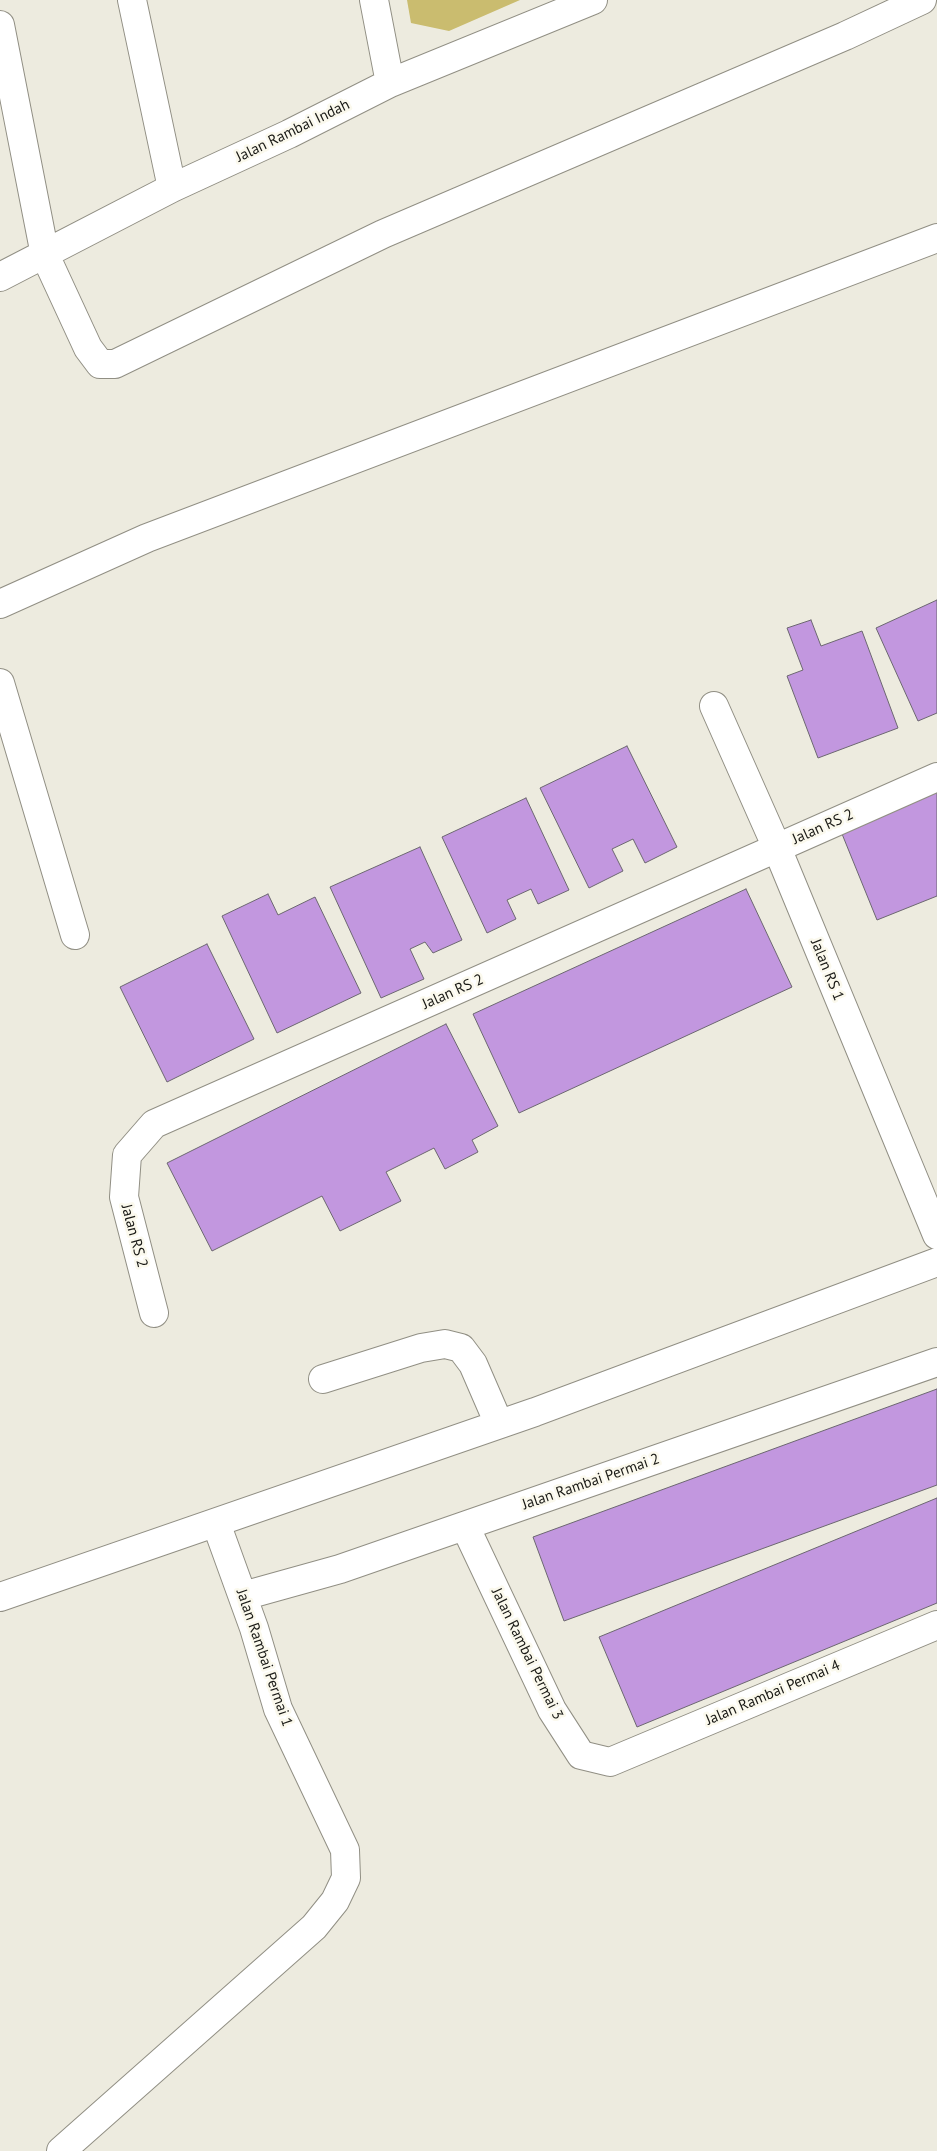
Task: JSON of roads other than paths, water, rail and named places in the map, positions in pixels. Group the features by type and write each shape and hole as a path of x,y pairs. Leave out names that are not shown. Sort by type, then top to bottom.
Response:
{"street":[{"path":"132,0 172,188"},
{"path":"374,0 390,83"},
{"name":"Jalan Rambai Indah","path":"0,277 172,188 289,134 390,83 593,0"},
{"path":"0,25 45,255 88,348 100,364 115,364 383,234 845,36 922,0"},
{"path":"927,0 937,11"},
{"path":"0,604 147,538 937,238"},
{"path":"0,683 75,935"},
{"name":"Jalan RS 1","path":"714,706 777,848 937,1235"},
{"name":"Jalan RS 2","path":"154,1313 124,1197 127,1155 154,1124 937,777"},
{"path":"0,1597 499,1424 937,1262"},
{"path":"323,1379 421,1348 445,1344 461,1348 473,1364 499,1424"},
{"name":"Jalan Rambai Permai 2","path":"243,1596 340,1569 937,1362"},
{"name":"Jalan Rambai Permai 1","path":"61,2151 314,1927 335,1901 346,1878 345,1850 278,1709 243,1596 216,1523"},
{"name":"Jalan Rambai Permai 3","path":"465,1526 552,1710 582,1755 610,1762"},
{"name":"Jalan Rambai Permai 4","path":"610,1762 937,1625"}]}
